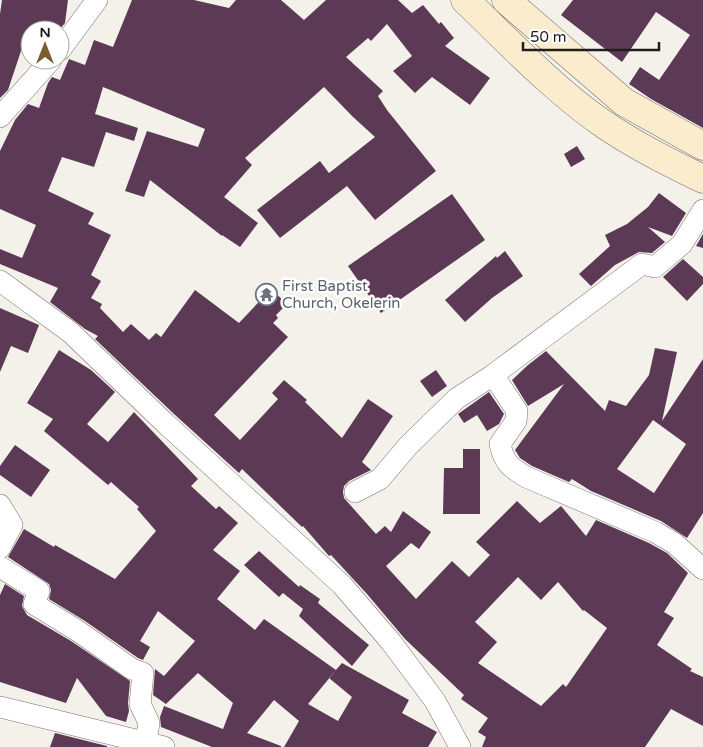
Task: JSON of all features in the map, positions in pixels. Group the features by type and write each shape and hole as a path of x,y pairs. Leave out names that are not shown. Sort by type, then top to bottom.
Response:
{"main road":[{"path":"465,0 569,97 602,123 648,152 703,179"},
{"path":"506,0 624,102 703,146"}],"street":[{"path":"70,36 97,0"},
{"path":"0,117 42,70"},
{"path":"355,492 380,479 408,446 456,399 493,375 642,264 655,267 682,244 703,210"},
{"path":"0,281 70,332 165,423 342,585 391,642 429,693 460,747"},
{"path":"493,375 517,411 516,421 500,444 503,458 515,470 526,477 655,532 674,543 703,569"},
{"path":"0,505 12,525 0,548"},
{"path":"0,567 38,591 34,604 78,631 132,669 143,673 140,704 149,723 152,745 0,707"}],"building":[{"path":"2,0 68,0 65,20 20,20 20,54 8,90 0,98 0,14"},
{"path":"132,0 194,0 229,8 236,0 281,0 304,20 326,0 398,0 412,13 423,5 439,24 441,22 454,38 445,46 490,78 470,105 432,77 415,93 393,71 412,56 387,24 371,41 368,38 346,57 383,91 378,96 387,110 436,171 375,220 347,186 280,238 257,210 320,161 329,173 375,137 324,87 245,158 252,165 224,197 258,223 240,247 222,236 150,180 144,197 125,191 147,131 198,147 205,129 103,87 95,114 138,128 134,141 106,132 94,167 62,157 48,191 94,213 88,224 111,235 91,275 101,281 91,298 102,304 100,308 123,332 131,324 149,340 156,333 161,337 195,290 239,323 271,289 287,304 276,315 278,318 273,323 288,337 214,415 240,440 278,399 272,393 284,380 307,400 305,402 342,438 368,399 393,416 362,462 371,470 349,481 344,486 343,492 344,498 376,534 385,526 391,532 403,511 431,532 419,549 411,543 386,566 416,599 452,561 469,577 490,555 476,542 517,501 540,523 561,506 586,536 596,520 667,553 688,573 664,612 674,618 657,645 692,669 690,671 703,677 703,726 671,709 645,747 482,747 486,737 478,732 488,718 461,699 464,695 405,639 367,594 331,555 329,556 303,526 242,469 239,473 174,414 95,339 98,336 85,329 50,302 58,288 0,264 0,249 22,258 36,225 0,209 0,151 15,120 28,104 39,108 52,77 60,80 64,70 70,70 70,59 85,65 94,40 113,47","holes":["518,577 541,600 558,582 583,611 607,628 566,687 563,684 541,706 478,663 497,642 475,622"]},
{"path":"573,0 703,0 703,128 651,99 629,84 640,67 659,80 690,35 656,12 622,62 561,15"},
{"path":"577,146 585,159 571,167 564,154"},
{"path":"659,193 686,213 672,236 648,227 665,242 652,253 639,252 615,265 591,286 579,274 610,246 605,235 627,224 648,207"},
{"path":"452,194 485,240 381,313 348,266"},
{"path":"703,234 703,248 696,246"},
{"path":"505,251 523,276 492,298 465,322 445,300 496,256 497,258"},
{"path":"683,259 703,277 703,284 687,301 663,277"},
{"path":"0,308 39,325 28,353 11,346 0,372"},
{"path":"655,348 677,352 662,421 703,359 703,513 687,538 661,521 591,491 572,479 569,482 532,466 520,458 515,450 564,384 528,406 512,380 546,351 605,411 609,400 626,406 649,375","holes":["653,420 686,444 654,493 617,469"]},
{"path":"59,350 91,370 115,392 87,424 108,442 134,412 198,479 191,486 216,509 219,506 238,523 213,550 240,571 217,599 255,630 264,619 336,670 342,663 409,700 402,713 437,732 428,747 284,747 299,721 274,700 247,733 281,747 212,747 161,727 160,717 164,706 223,729 233,703 198,673 166,704 153,695 155,669 164,676 195,641 158,611 140,641 150,647 143,660 138,658 85,621 49,599 51,590 49,584 8,557 24,529 115,579 156,531 137,509 139,507 111,482 108,485 44,431 53,419 27,403","holes":["329,678 352,697 338,721 308,704"]},
{"path":"436,370 447,386 432,397 420,381"},
{"path":"489,392 504,414 499,424 487,431 477,415 464,423 458,414"},
{"path":"15,445 50,470 31,497 0,475 0,466"},
{"path":"463,449 480,449 480,514 443,514 444,468 463,468"},
{"path":"259,551 299,587 300,585 320,599 318,603 369,645 352,666 299,616 303,609 283,593 279,597 244,565"},
{"path":"5,584 24,596 22,606 27,615 71,641 130,681 129,711 126,722 106,716 77,678 66,703 0,682 0,595"},
{"path":"55,733 107,746 107,747 50,747"}],"place":[{"name":"First Baptist Church, Okelerin","path":"266,295"}]}
